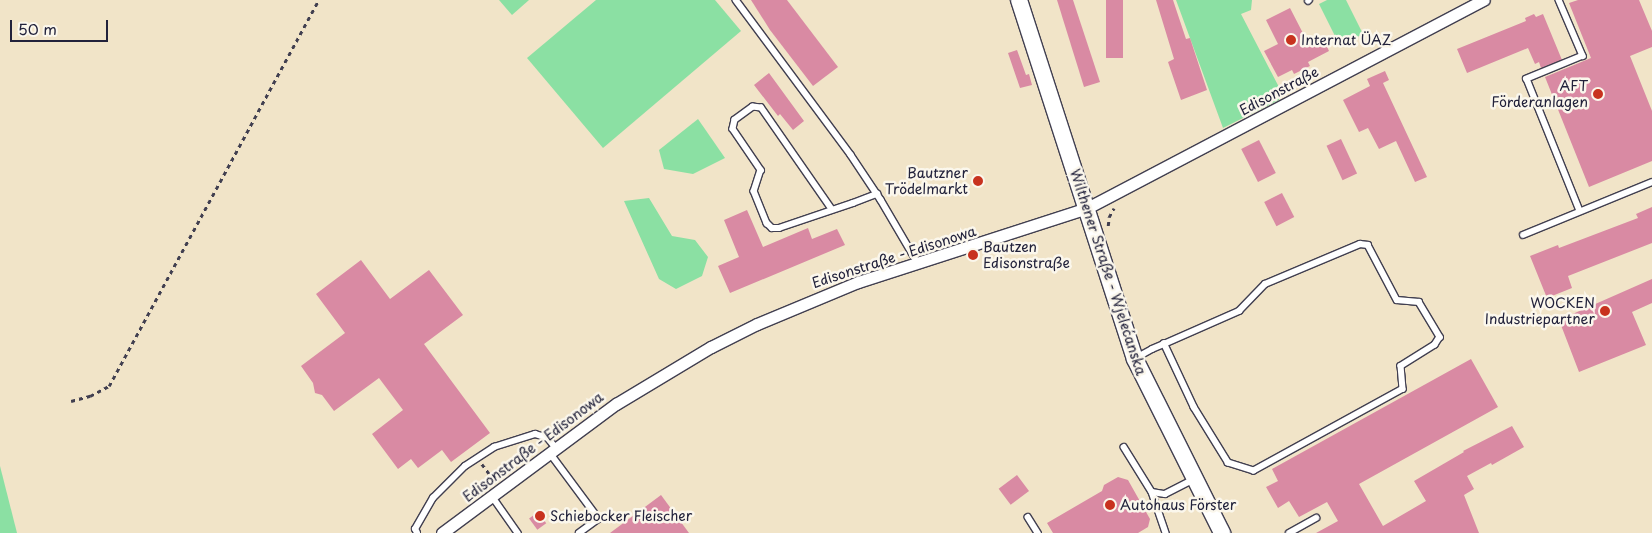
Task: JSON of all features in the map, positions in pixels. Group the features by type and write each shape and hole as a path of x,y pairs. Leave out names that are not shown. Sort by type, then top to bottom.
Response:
{"main road":[{"name":"Wilthener Straße - Wjelećanska","path":"1019,0 1135,359 1222,533"}],"street":[{"name":"Edisonstraße","path":"1087,208 1484,0"},
{"name":"Edisonstraße - Edisonowa","path":"442,533 616,404 711,347 807,302 858,282 1087,208"}],"lane":[{"path":"736,0 877,194 918,263"},
{"path":"1559,0 1582,56 1527,79 1580,211"},
{"path":"832,210 761,108 753,107 735,120 732,129 761,170 754,191 767,223 772,228 779,228 832,210 877,194"},
{"path":"1523,234 1652,182"},
{"path":"1135,359 1164,344 1239,311 1265,284 1360,244 1368,245 1396,300 1419,302 1440,337 1435,345 1401,366 1403,389 1254,471 1228,462 1194,408 1164,344"},
{"path":"417,533 415,529 432,498 465,466 494,447 535,434 548,438 553,450 599,518 580,533"},
{"path":"1124,447 1152,492 1166,533"},
{"path":"1152,492 1164,494 1196,478"},
{"path":"496,493 518,533"},
{"path":"1028,517 1038,533"},
{"path":"1289,533 1316,518"}],"path":[{"path":"71,401 90,396 109,386 318,0"},
{"path":"1107,232 1109,217 1120,202"},
{"path":"477,458 496,493"}],"green space":[{"path":"499,0 529,0 512,15"},
{"path":"596,0 715,0 741,31 603,148 527,58"},
{"path":"1176,0 1252,0 1251,10 1241,14 1281,91 1279,100 1223,128"},
{"path":"1327,0 1346,0 1363,34 1340,46 1319,4"},
{"path":"698,119 725,158 693,174 664,169 659,150"},
{"path":"649,198 672,236 695,240 708,257 702,276 676,289 659,279 624,201"},
{"path":"0,466 17,533 0,533"}],"building":[{"path":"751,0 787,0 838,67 813,86 770,30"},
{"path":"1057,0 1073,0 1100,82 1084,87"},
{"path":"1106,0 1123,0 1123,58 1106,58"},
{"path":"1156,0 1173,0 1186,39 1190,38 1207,90 1181,100 1168,62 1174,59"},
{"name":"AFT Förderanlagen","path":"1578,0 1639,0 1652,31 1652,47 1630,56 1652,111 1652,161 1589,187 1545,77 1591,58 1569,3"},
{"name":"Internat ÜAZ","path":"1290,8 1308,43 1322,36 1329,51 1308,62 1310,66 1294,74 1292,70 1278,77 1264,51 1278,44 1266,20"},
{"path":"1534,14 1536,17 1543,14 1562,60 1541,68 1539,62 1535,64 1528,48 1467,73 1457,49 1526,21 1525,18"},
{"path":"1017,50 1026,75 1029,74 1032,85 1020,88 1008,53"},
{"path":"1385,71 1389,80 1383,83 1427,177 1415,182 1396,141 1379,149 1368,128 1359,132 1343,100 1370,86 1367,79"},
{"path":"769,73 804,121 793,130 780,114 778,116 754,85"},
{"path":"1341,139 1357,173 1343,180 1326,146"},
{"path":"1259,140 1276,173 1258,182 1241,149"},
{"path":"1282,193 1294,217 1276,226 1264,202"},
{"path":"1652,207 1652,243 1568,276 1572,288 1547,298 1530,256 1558,245 1559,248 1638,218 1636,214"},
{"path":"747,210 763,247 808,228 812,239 837,229 845,245 730,293 718,266 739,257 724,220"},
{"path":"361,260 390,299 429,270 463,315 424,344 490,433 451,462 442,450 418,468 411,459 398,469 372,434 403,410 379,378 334,411 322,395 315,393 313,383 301,366 345,333 316,294"},
{"path":"1652,279 1652,303 1632,312 1646,345 1579,372 1559,320"},
{"path":"1471,359 1498,407 1359,484 1383,526 1426,501 1414,481 1463,451 1512,426 1524,447 1492,465 1491,463 1467,476 1474,489 1464,495 1479,533 1316,533 1338,521 1327,502 1299,517 1289,501 1278,508 1266,487 1278,481 1272,469"},
{"path":"1017,475 1029,491 1011,505 999,489"},
{"name":"Autohaus Förster","path":"1118,477 1128,480 1150,519 1148,527 1138,533 1053,533 1047,523 1102,491 1104,485"},
{"path":"661,495 689,533 610,533"},
{"name":"Schiebocker Fleischer","path":"538,512 546,523 537,530 529,518"}],"place":[{"name":"Internat ÜAZ","path":"1291,40"},
{"name":"AFT Förderanlagen","path":"1598,94"},
{"name":"Bautzner Trödelmarkt","path":"978,181"},
{"name":"Bautzen Edisonstraße","path":"973,255"},
{"name":"WOCKEN Industriepartner","path":"1605,311"},
{"name":"Autohaus Förster","path":"1110,505"},
{"name":"Schiebocker Fleischer","path":"540,516"}]}
